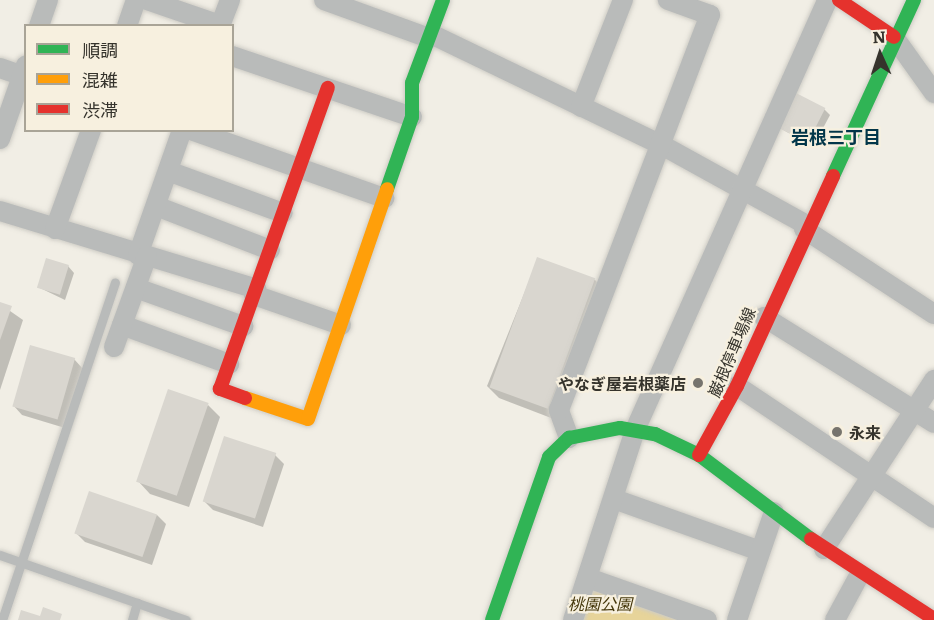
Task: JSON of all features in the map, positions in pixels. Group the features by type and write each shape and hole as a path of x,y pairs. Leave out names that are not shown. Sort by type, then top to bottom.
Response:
{"street":[{"path":"40,24 48,0"},
{"path":"128,24 136,0"},
{"path":"147,0 217,24"},
{"path":"220,24 230,0"},
{"path":"324,0 430,36 660,144 806,227 934,314"},
{"path":"328,88 220,389 308,418 412,117 412,83 443,0"},
{"path":"581,106 623,0"},
{"path":"569,438 559,410 710,15 668,0"},
{"path":"573,620 635,430 827,0"},
{"path":"839,0 894,37 934,93"},
{"name":"巌根停車場線","path":"699,455 736,386 764,317 894,37 914,0"},
{"path":"234,57 412,117"},
{"path":"0,68 24,73 0,139"},
{"path":"55,229 90,132"},
{"path":"114,346 136,288 156,206 181,132"},
{"path":"198,132 384,198"},
{"path":"168,171 283,213"},
{"path":"156,206 270,250"},
{"path":"0,211 255,292 341,325"},
{"path":"136,288 243,326"},
{"path":"764,317 934,423"},
{"path":"122,325 229,364"},
{"path":"824,549 934,380"},
{"path":"736,386 934,518"},
{"path":"492,620 549,457 569,438 601,429 635,430 699,455 824,549 934,620"},
{"path":"614,500 760,551"},
{"path":"737,620 774,512"},
{"path":"835,620 860,574"},
{"path":"588,578 707,620"}],"lane":[{"path":"2,620 115,282"},
{"path":"0,555 186,620"},
{"path":"132,620 137,603"}],"green space":[{"name":"桃園公園","path":"589,580 700,620 576,620"}],"building":[{"path":"796,93 825,108 808,143 778,128"},
{"path":"537,257 595,278 548,409 489,388"},
{"path":"46,258 69,265 60,295 37,288"},
{"path":"0,302 12,306 0,340"},
{"path":"30,345 75,358 58,419 12,407"},
{"path":"168,389 209,403 177,496 136,482"},
{"path":"224,436 276,453 255,519 203,502"},
{"path":"89,491 157,514 142,557 74,534"},
{"path":"43,607 62,614 60,620 18,620 21,610 40,616"}],"traffic: fast":[{"path":"387,189 412,117 412,83 443,0"},
{"path":"833,176 914,0"},
{"path":"492,620 549,457 569,438 620,428 655,434 699,455 811,539"}],"traffic: slow":[{"path":"245,398 308,419 387,189"}],"traffic: jam":[{"path":"839,0 894,37"},
{"path":"245,398 220,389 328,88"},
{"path":"699,455 737,386 833,176"},
{"path":"811,539 934,619"}],"place":[{"name":"やなぎ屋岩根薬店","path":"698,383"},
{"name":"永来","path":"837,432"}],"district":[{"name":"岩根三丁目","path":"836,137"}]}
